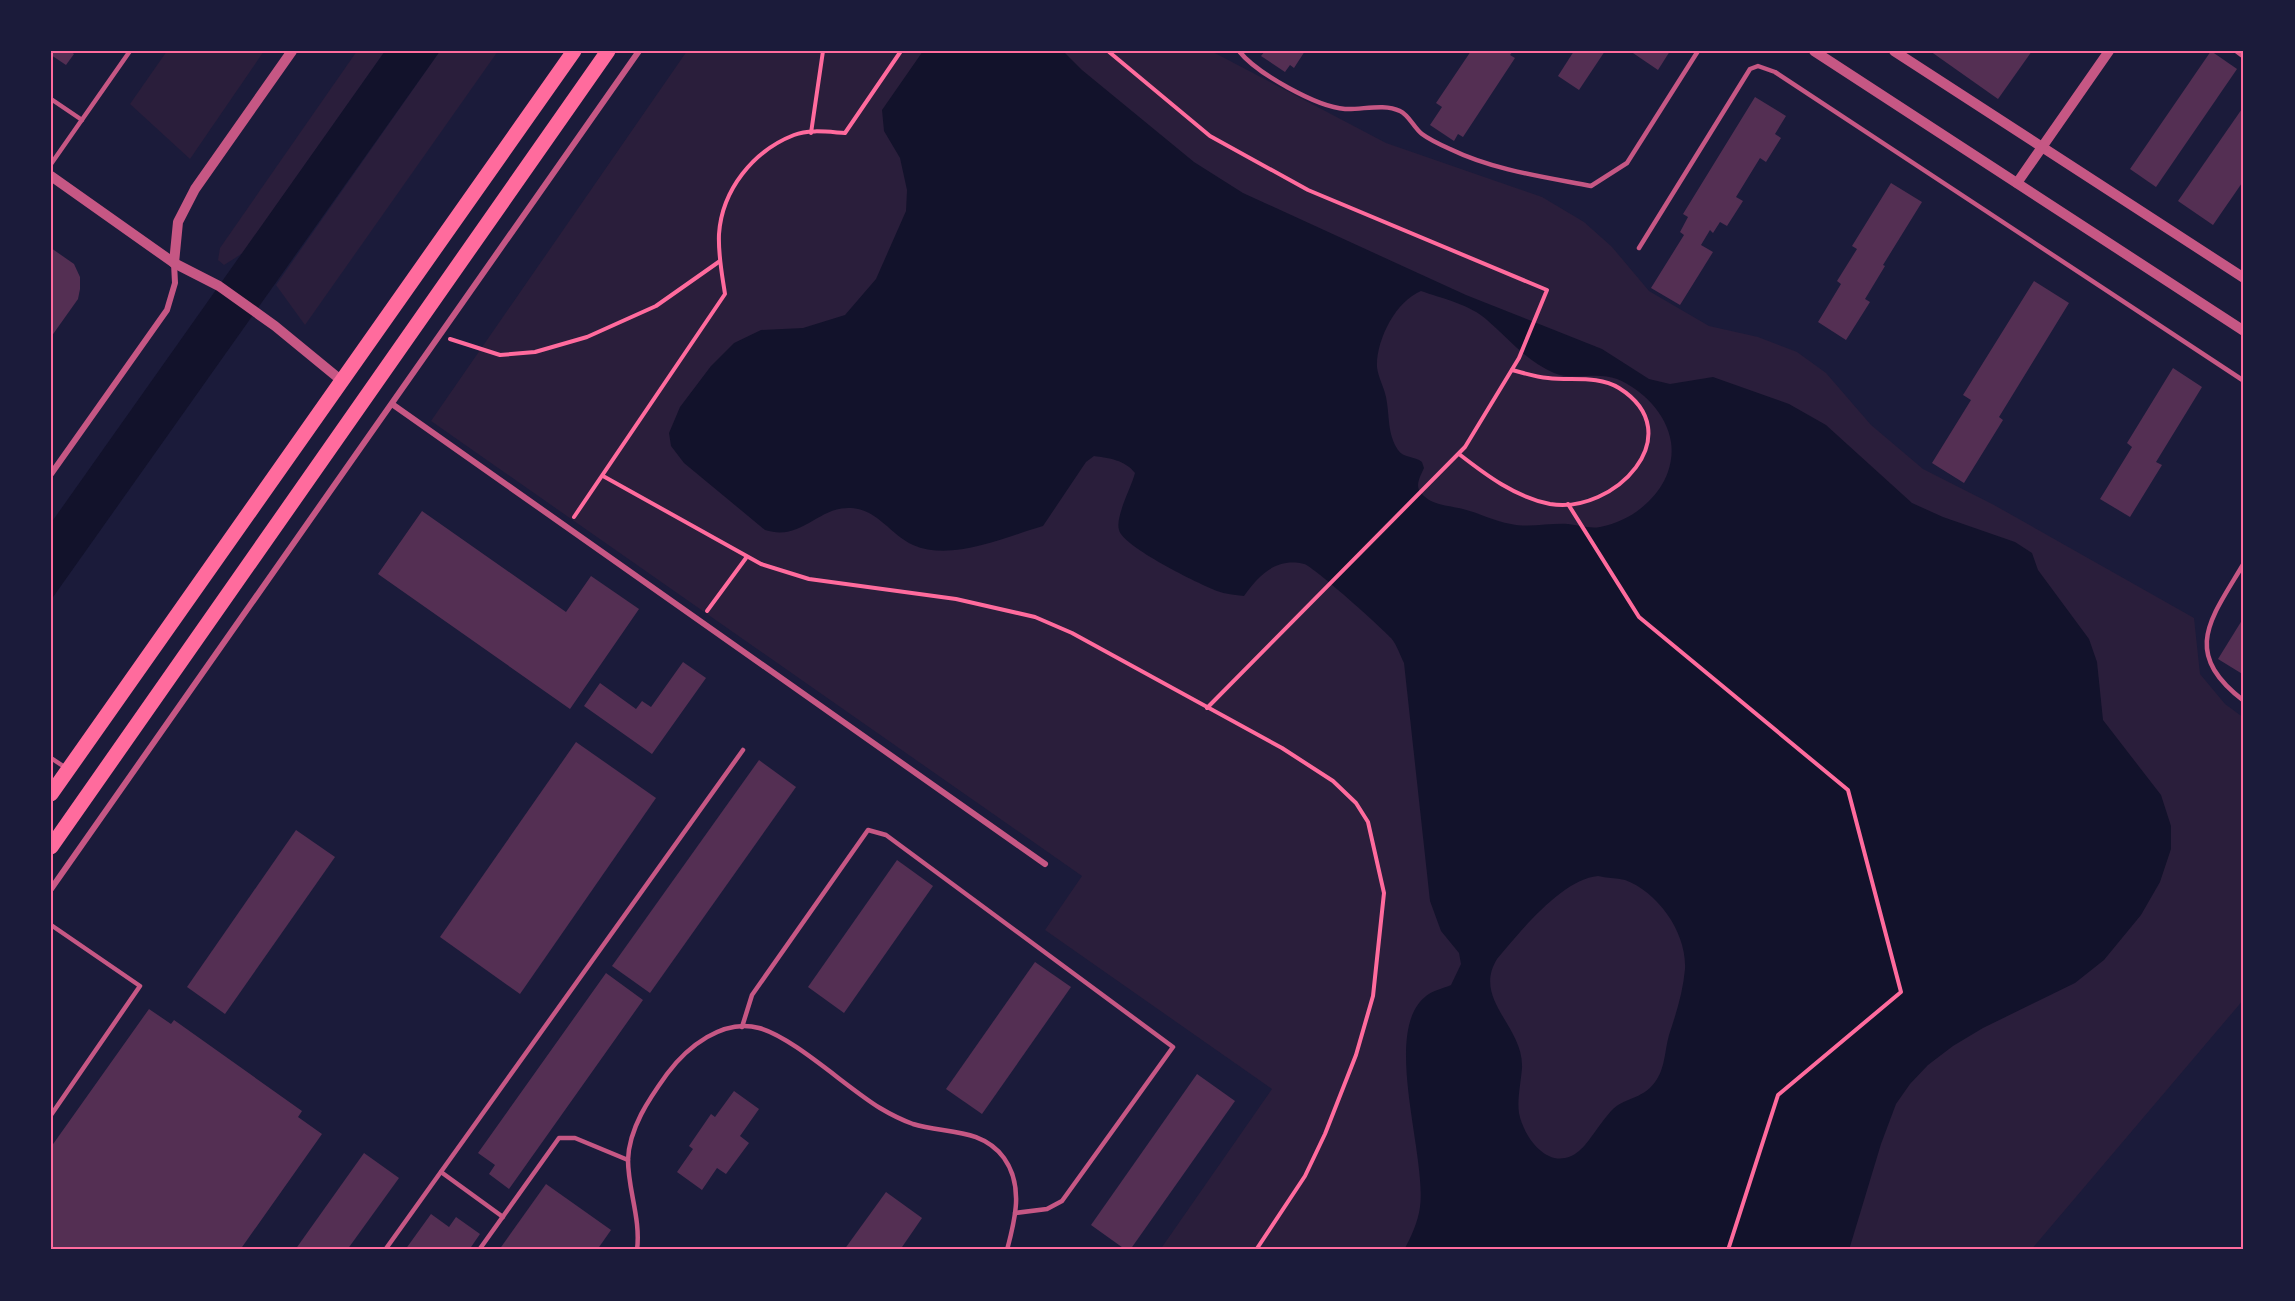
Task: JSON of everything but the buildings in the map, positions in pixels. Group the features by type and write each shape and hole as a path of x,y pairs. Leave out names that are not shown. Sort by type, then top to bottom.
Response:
{"main road":[{"path":"51,794 573,51"},
{"path":"51,847 608,51"}],"street":[{"path":"51,474 167,310 175,283 174,263 178,222 195,189 292,51"},
{"path":"51,889 639,51"},
{"path":"1814,51 2244,331"},
{"path":"1894,51 2244,278"},
{"path":"2017,183 2109,51"},
{"path":"51,176 174,263 219,286 274,326 342,381"},
{"path":"393,404 1045,864"}],"lane":[{"path":"51,164 130,51"},
{"path":"1239,51 1247,61 1308,97 1330,106 1344,109 1376,107 1400,111 1421,133 1451,150 1492,165 1591,186 1627,163 1698,51"},
{"path":"2236,51 2244,57"},
{"path":"1639,248 1750,69 1758,66 1775,72 2244,381"},
{"path":"51,99 82,120"},
{"path":"2244,563 2210,621 2206,647 2216,676 2244,702"},
{"path":"386,1250 743,750"},
{"path":"51,758 68,770"},
{"path":"742,1027 752,995 868,830 886,835 1173,1047 1062,1201 1047,1209 1015,1213"},
{"path":"51,925 140,986 51,1115"},
{"path":"637,1250 637,1220 628,1160 640,1117 676,1062 698,1044 720,1031 742,1027 759,1028 783,1040 880,1108 901,1119 915,1125 956,1130 983,1140 1003,1157 1014,1176 1015,1213 1007,1250"},
{"path":"479,1250 559,1138 575,1138 628,1160"},
{"path":"441,1173 503,1217"}],"path":[{"path":"811,133 823,51"},
{"path":"567,527 725,294 720,261 719,231 727,201 741,174 763,152 795,134 844,133 901,51"},
{"path":"1108,51 1210,136 1308,190 1547,290 1519,358 1490,410 1455,459 1207,708"},
{"path":"440,336 489,354 535,352 587,337 656,306 720,261"},
{"path":"1459,454 1492,480 1530,499 1568,504 1606,494 1634,471 1649,436 1647,420 1638,404 1618,388 1599,380 1548,378 1512,370"},
{"path":"603,476 746,558 809,579 956,599 1035,617 1072,633 1282,748 1333,781 1356,803 1368,822 1384,893 1373,996 1344,1088 1305,1176 1256,1250"},
{"path":"1568,504 1639,617 1848,790 1901,992 1778,1095 1728,1250"},
{"path":"700,621 746,558"}],"shaded area":[{"path":"167,51 264,51 190,159 130,104"},
{"path":"357,51 385,51 243,253 224,265 218,260 220,248"},
{"path":"385,51 440,51 51,600 51,523"},
{"path":"440,51 498,51 305,325 276,285"},
{"path":"687,51 1211,51 1386,143 1542,197 1584,222 1612,247 1649,291 1709,326 1758,337 1797,352 1826,373 1871,425 1923,469 1994,505 2194,618 2200,674 2225,704 2244,718 2244,999 2031,1250 1160,1250 1272,1089 1045,930 1082,876 431,421"},
{"path":"923,51 1063,51 1082,70 1194,162 1243,193 1466,295 1602,349 1649,379 1670,384 1713,377 1789,404 1826,425 1912,503 1943,517 2015,542 2032,553 2038,570 2089,639 2097,662 2103,720 2161,795 2171,826 2171,849 2160,882 2141,915 2104,960 2075,983 1983,1028 1953,1046 1928,1065 1910,1084 1896,1104 1881,1144 1849,1250 1404,1250 1412,1235 1420,1207 1418,1157 1406,1064 1407,1036 1413,1013 1426,996 1451,985 1461,964 1459,953 1441,931 1430,901 1404,663 1391,638 1310,567 1294,563 1276,566 1262,575 1244,596 1217,591 1179,573 1133,546 1124,537 1119,530 1119,518 1135,473 1122,462 1094,456 1086,462 1043,526 978,546 944,551 928,550 905,541 869,513 860,509 839,509 829,512 800,528 789,531 765,530 684,463 671,446 669,433 680,407 711,366 734,343 761,330 803,328 845,315 876,279 906,211 907,190 900,158 884,131 882,110","holes":["1421,291 1473,310 1526,356 1554,373 1617,379 1644,396 1659,412 1669,432 1671,442 1668,472 1652,498 1628,517 1592,528 1568,524 1525,526 1511,524 1439,504 1423,495 1418,485 1424,468 1422,462 1403,454 1394,444 1386,397 1377,367 1380,345 1389,323 1403,303","1598,876 1625,880 1649,894 1659,904 1676,928 1681,942 1684,955 1684,978 1657,1079 1647,1090 1613,1109 1579,1151 1569,1157 1559,1158 1549,1156 1540,1150 1533,1143 1522,1123 1519,1113 1522,1068 1520,1053 1494,1000 1491,974 1497,959 1542,909 1570,887 1584,879"]}]}
